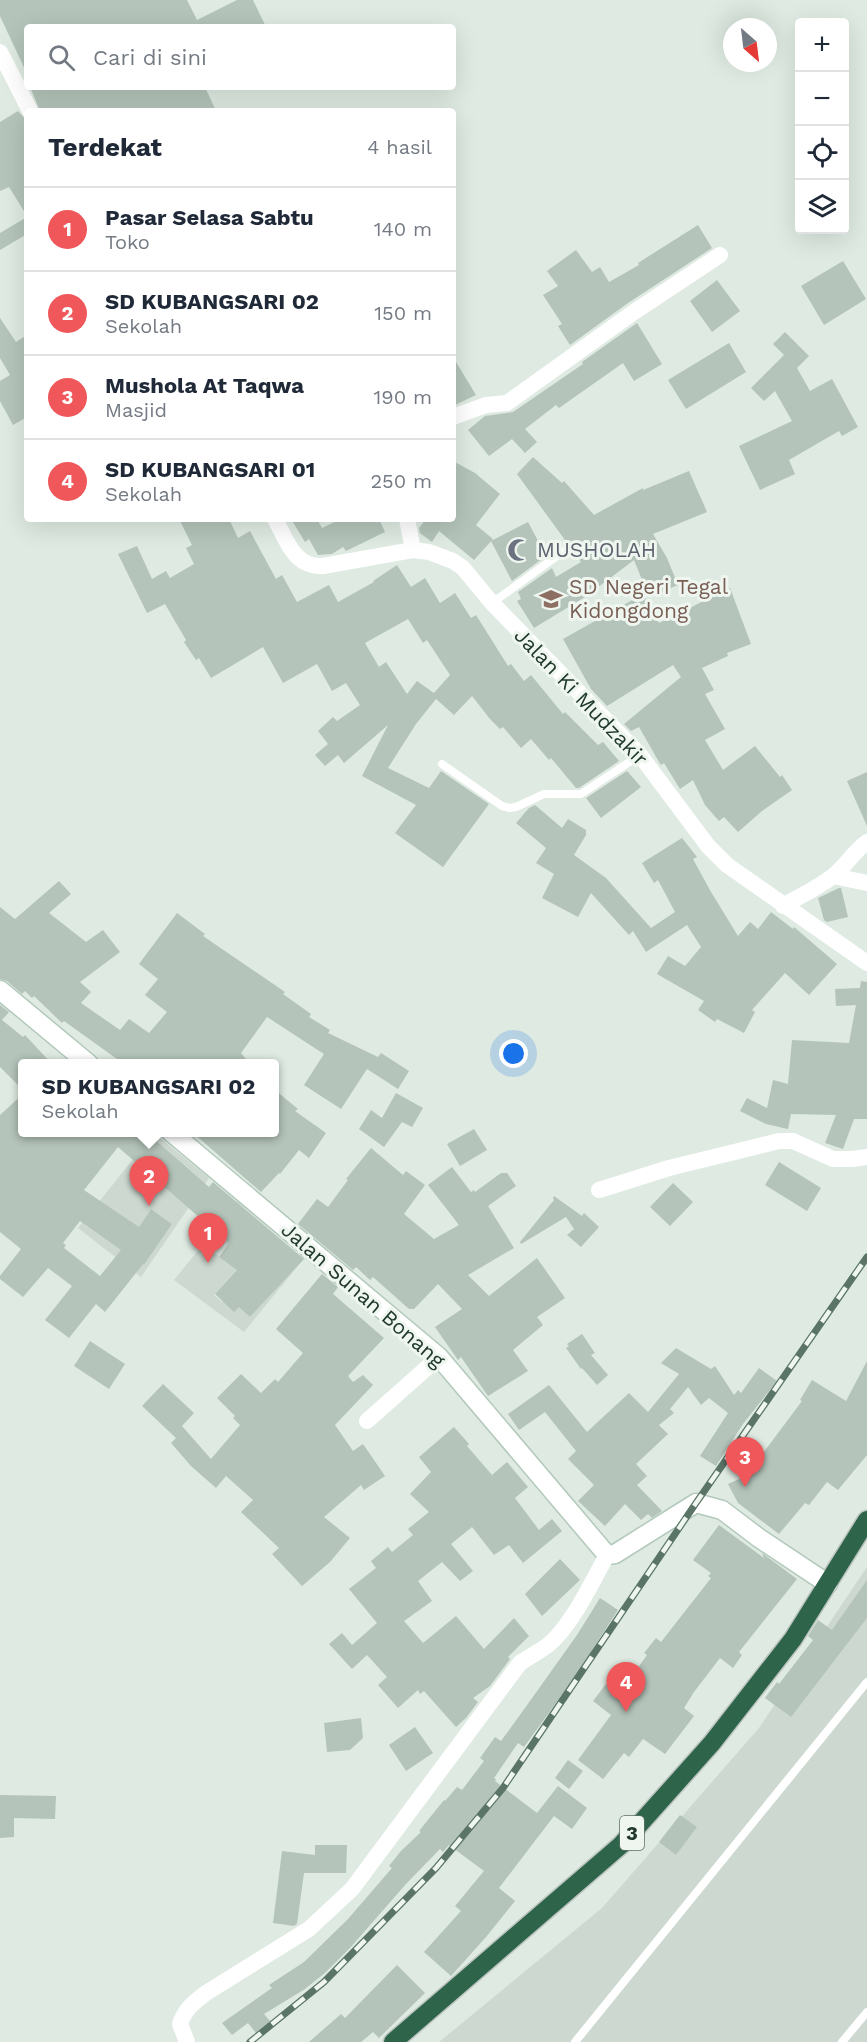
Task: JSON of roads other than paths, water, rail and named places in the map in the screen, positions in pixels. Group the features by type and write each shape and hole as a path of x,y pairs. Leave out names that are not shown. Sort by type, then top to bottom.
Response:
{"highway":[{"name":"3","path":"393,2042 621,1845 712,1743 794,1639 867,1520"}],"street":[{"path":"0,52 28,108"},
{"path":"456,416 486,405 507,403 634,312 720,255"},
{"name":"Jalan Ki Mudzakir","path":"277,522 294,553 302,562 311,566 323,566 413,550 429,552 464,568 492,603 640,755 708,846 727,865 867,963"},
{"path":"408,522 413,550"},
{"path":"783,906 833,876 853,853 867,842"},
{"path":"833,876 867,884"},
{"path":"0,990 83,1059"},
{"name":"Jalan Sunan Bonang","path":"177,1137 440,1357 607,1556"},
{"path":"599,1190 669,1168 779,1141 793,1141 833,1159 852,1160 867,1157"},
{"path":"367,1421 440,1357"},
{"path":"187,2042 180,2024 183,2013 190,2005 309,1929 352,1889 520,1664 548,1645 559,1634 607,1556 615,1554 696,1503 722,1510 828,1584"}],"lane":[{"path":"492,603 564,551"},
{"path":"442,764 502,806 510,808 544,794 581,794 640,755"},
{"path":"575,2042 867,1682"},
{"path":"842,2042 867,2012"}],"railway":[{"path":"250,2042 324,1982 436,1868 503,1788 696,1503 867,1257"}],"place":[{"name":"MUSHOLAH","path":"519,550"},
{"name":"SD Negeri Tegal Kidongdong","path":"551,599"},
{"name":"SD KUBANGSARI 02","path":"149,1206"},
{"name":"Pasar Selasa Sabtu","path":"208,1263"},
{"name":"Mushola At Taqwa","path":"745,1487"},
{"name":"SD KUBANGSARI 01","path":"626,1712"}]}
